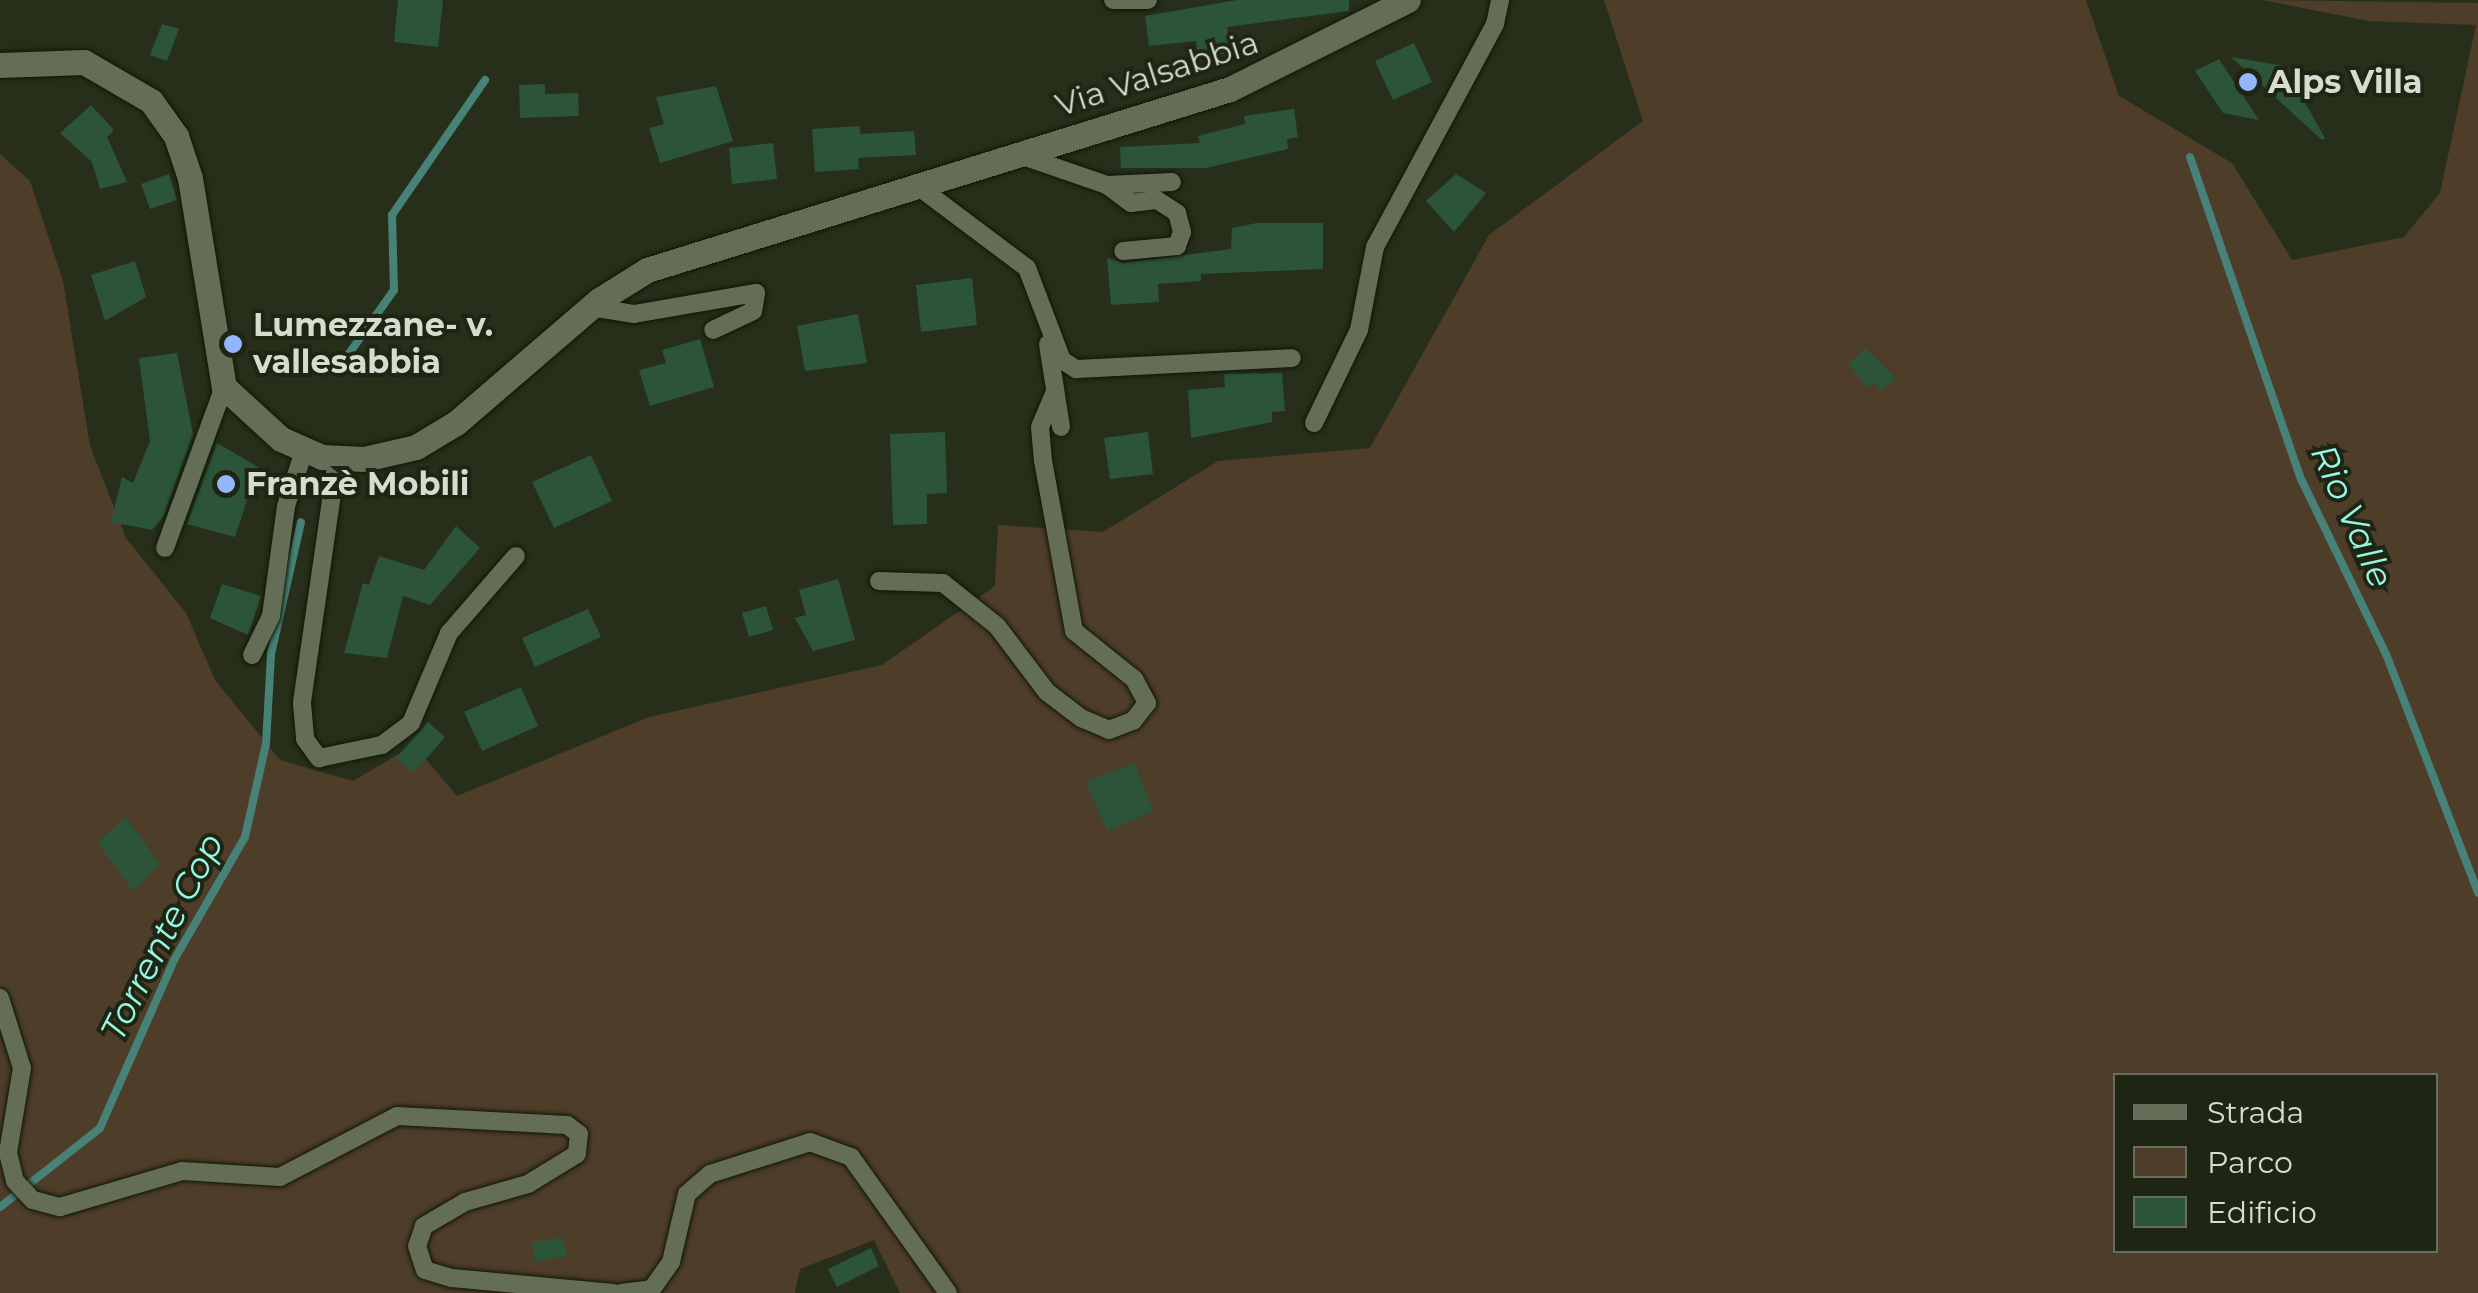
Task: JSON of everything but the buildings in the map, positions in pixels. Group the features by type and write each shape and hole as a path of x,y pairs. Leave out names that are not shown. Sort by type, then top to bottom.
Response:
{"main road":[{"name":"Via Valsabbia","path":"224,387 260,423 304,451 337,459 416,447 456,424 592,307 692,253 1230,89 1408,0"},
{"path":"0,65 60,58 94,65 140,90 165,116 190,178 224,387"}],"street":[{"path":"1113,0 1148,0"},
{"path":"1314,423 1359,330 1375,247 1495,24 1500,0"},
{"path":"1016,154 1107,185 1131,202 1157,200 1177,214 1182,232 1177,246 1122,251"},
{"path":"1107,185 1172,182"},
{"path":"915,184 1027,268 1062,360 1076,369 1292,358"},
{"path":"592,307 634,314 756,293 753,311 712,330"},
{"path":"1046,319 1060,427"},
{"path":"166,548 224,387"},
{"path":"879,581 943,583 996,626 1047,692 1081,718 1108,730 1133,721 1147,703 1134,679 1074,631 1040,427 1054,394"},
{"path":"252,655 272,616 286,506 304,451"},
{"path":"337,459 302,702 305,739 319,758 382,745 410,723 449,632 516,556"},
{"path":"0,998 22,1068 8,1153 15,1181 33,1200 60,1207 182,1171 280,1177 397,1116 567,1124 579,1134 577,1154 528,1184 466,1202 424,1226 417,1246 426,1270 452,1278 612,1293"},
{"path":"622,1293 652,1289 671,1262 687,1194 710,1174 810,1142 851,1157 948,1293"}],"green space":[{"path":"1604,0 2086,0 2119,96 2232,163 2292,260 2404,237 2440,193 2476,25 2369,21 2262,0 2478,3 2478,1293 900,1293 874,1240 800,1269 795,1293 0,1293 0,154 30,181 63,281 90,446 126,538 186,613 215,680 280,760 353,781 414,745 457,796 649,717 882,665 995,586 998,525 1103,532 1218,461 1370,448 1489,235 1643,121"}],"waterway":[{"name":"Torrente Cop","path":"341,365 394,290 392,215 485,80"},
{"name":"Rio Valle","path":"2190,157 2301,479 2386,654 2478,893"},
{"name":"Torrente Cop","path":"0,1207 100,1128 174,960 245,837 266,744 271,654 301,522"}],"place":[{"name":"Alps Villa","path":"2248,82"},
{"name":"Lumezzane- v. vallesabbia","path":"233,344"},
{"name":"Franzè Mobili","path":"226,484"}]}
